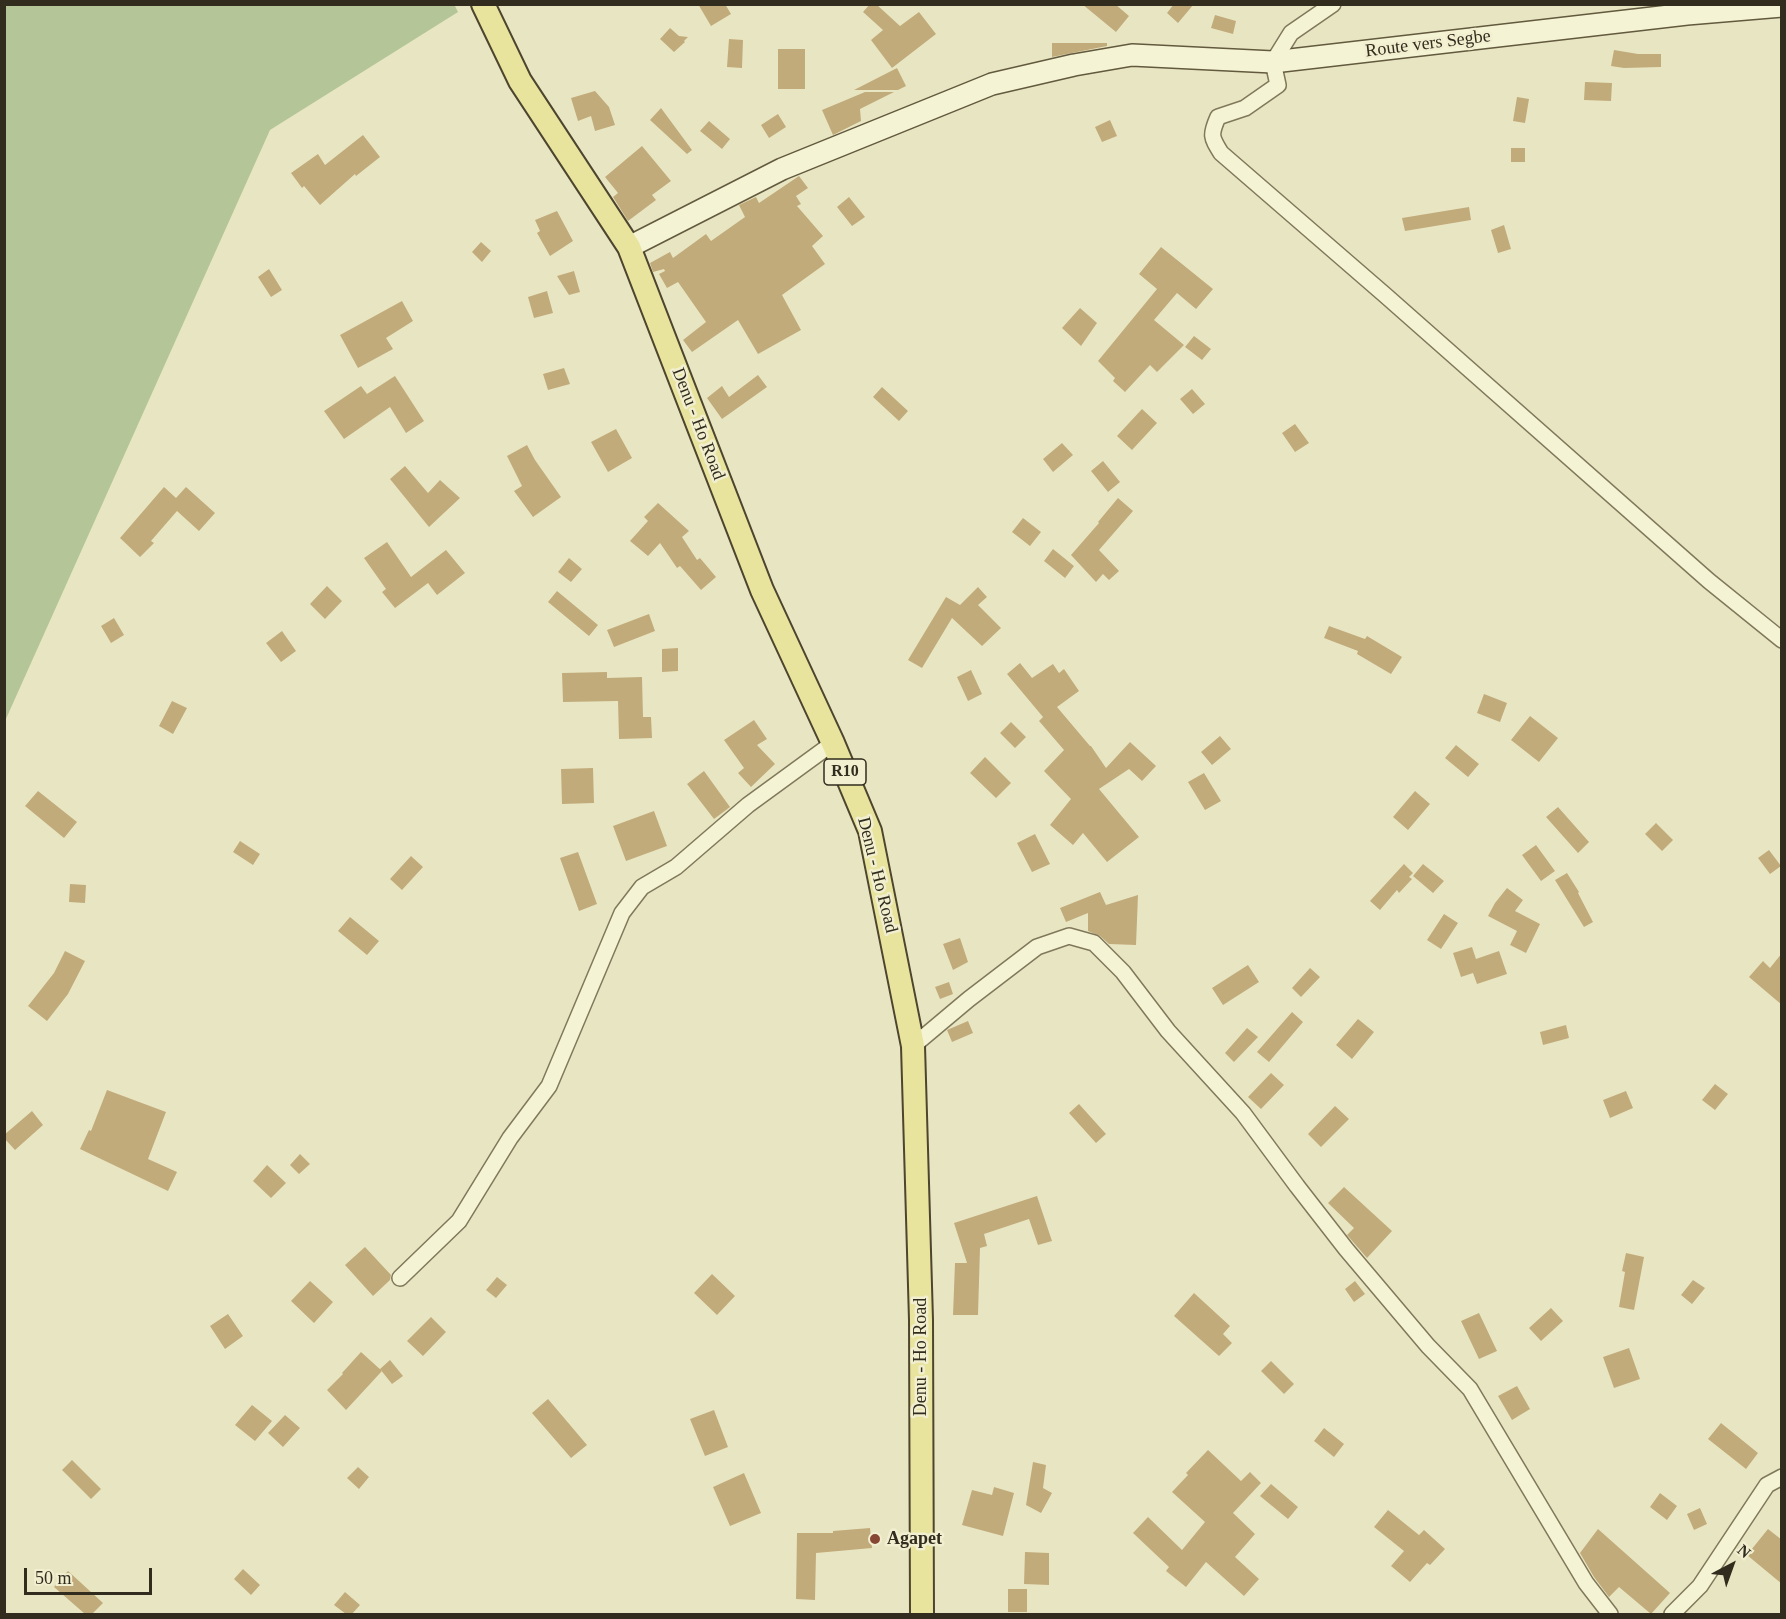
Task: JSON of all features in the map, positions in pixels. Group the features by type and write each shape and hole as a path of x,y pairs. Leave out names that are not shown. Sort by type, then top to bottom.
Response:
{"main road":[{"name":"Denu - Ho Road","path":"483,4 519,81 629,247 762,590 833,743 870,831 913,1046 921,1320 922,1614"},
{"name":"Route vers Segbe","path":"629,247 782,169 992,84 1074,65 1132,55 1273,62 1686,9 1782,6"}],"street":[{"path":"1333,4 1292,33 1273,62 1278,85 1245,108 1218,117 1211,132 1221,153 1700,573 1782,640"},
{"path":"400,1278 459,1221 510,1138 549,1086 622,913 642,887 676,867 748,805 833,743"},
{"path":"913,1046 1037,947 1069,936 1094,943 1123,972 1168,1031 1243,1113 1297,1186 1428,1346 1470,1389 1586,1583 1610,1614"},
{"path":"1672,1614 1700,1586 1767,1485 1782,1477"}],"green space":[{"path":"5,4 454,4 458,12 270,130 5,721"}],"building":[{"path":"698,4 725,4 731,14 711,26"},
{"path":"870,4 876,4 900,26 919,12 936,34 892,68 871,40 883,30 863,12"},
{"path":"1082,4 1115,4 1129,16 1116,32"},
{"path":"1174,4 1194,4 1178,23 1167,13"},
{"path":"1215,15 1236,21 1233,34 1211,28"},
{"path":"670,28 679,36 688,37 674,52 660,39"},
{"path":"729,39 743,40 742,68 727,67"},
{"path":"1052,43 1107,43 1107,46 1052,57"},
{"path":"778,49 805,49 805,89 778,89"},
{"path":"1614,50 1638,54 1661,54 1661,67 1611,66"},
{"path":"897,68 906,86 898,90 854,90"},
{"path":"1585,82 1612,83 1611,101 1584,100"},
{"path":"595,91 609,107 615,125 595,131 591,116 578,121 571,98"},
{"path":"865,92 894,92 860,109 861,121 833,135 822,110"},
{"path":"1517,97 1529,99 1525,123 1513,121"},
{"path":"661,108 692,150 687,154 650,120"},
{"path":"778,114 786,127 769,138 761,125"},
{"path":"1110,120 1117,136 1102,142 1095,127"},
{"path":"709,121 730,139 722,149 700,131"},
{"path":"363,135 380,157 356,176 355,174 320,205 304,186 302,188 291,173 318,154 325,165"},
{"path":"642,146 671,181 652,195 656,200 628,221 613,197 618,193 605,177"},
{"path":"1511,148 1525,148 1525,162 1511,162"},
{"path":"799,176 808,188 796,196 801,204 797,206 823,236 812,246 825,264 782,295 801,330 758,354 738,320 692,352 683,340 706,322 678,282 667,288 659,274 665,271 664,269 653,272 650,263 670,252 673,258 706,234 711,241 745,217 739,205 756,197 759,203"},
{"path":"849,197 865,217 852,226 837,207"},
{"path":"1469,207 1471,220 1405,231 1402,218"},
{"path":"557,211 573,241 550,256 537,233 540,231 535,220"},
{"path":"1504,225 1511,249 1498,253 1491,230"},
{"path":"481,242 491,251 482,262 472,252"},
{"path":"1161,247 1213,289 1196,309 1177,293 1154,320 1184,345 1157,372 1150,365 1125,392 1113,381 1115,378 1098,361 1157,289 1139,274"},
{"path":"269,269 282,290 271,297 258,277"},
{"path":"574,271 580,292 569,295 557,276"},
{"path":"547,291 553,313 534,318 528,297"},
{"path":"402,301 413,321 386,338 393,349 358,368 340,335"},
{"path":"1080,308 1097,323 1081,346 1062,328"},
{"path":"1194,336 1211,349 1202,360 1185,347"},
{"path":"564,368 570,384 548,390 543,374"},
{"path":"758,375 767,387 722,419 707,398 722,386 729,397"},
{"path":"395,376 424,421 406,433 390,407 344,439 324,411 361,386 367,394"},
{"path":"882,387 908,411 899,421 873,397"},
{"path":"1192,389 1205,404 1193,414 1180,399"},
{"path":"1142,409 1157,423 1132,450 1117,436"},
{"path":"1295,424 1309,443 1295,452 1282,433"},
{"path":"616,429 632,458 608,472 591,442"},
{"path":"1062,443 1073,455 1053,472 1043,459"},
{"path":"527,445 561,497 533,517 514,491 522,486 507,456"},
{"path":"1103,461 1120,482 1108,492 1091,471"},
{"path":"405,466 428,493 440,480 460,498 429,527 390,479"},
{"path":"164,487 176,498 186,487 215,513 199,531 177,511 151,541 154,543 140,557 120,538"},
{"path":"1118,498 1133,511 1099,550 1119,571 1109,580 1103,574 1096,582 1071,555"},
{"path":"658,503 689,531 682,537 697,560 700,558 716,577 701,590 680,566 677,568 660,543 648,556 630,541 648,521 644,517"},
{"path":"1023,518 1041,532 1030,546 1012,532"},
{"path":"387,542 411,577 446,550 465,573 437,595 428,583 395,608 382,592 386,589 364,558"},
{"path":"1053,549 1074,566 1065,578 1044,561"},
{"path":"569,558 582,569 571,582 558,572"},
{"path":"327,586 342,601 325,619 310,604"},
{"path":"978,587 987,597 978,605 1001,628 982,646 952,618 922,668 908,660 946,597 960,605"},
{"path":"557,591 598,625 589,636 548,602"},
{"path":"649,614 655,631 614,647 607,630"},
{"path":"114,618 124,635 111,643 101,626"},
{"path":"1329,626 1365,639 1367,636 1402,657 1391,674 1357,654 1358,651 1324,638"},
{"path":"282,631 296,651 281,662 266,643"},
{"path":"678,648 678,671 662,672 662,649"},
{"path":"1020,663 1032,678 1053,664 1059,673 1064,669 1079,691 1057,707 1091,746 1106,768 1130,742 1156,766 1142,781 1129,769 1099,789 1139,837 1107,862 1083,833 1073,845 1050,825 1071,799 1044,771 1064,750 1039,721 1043,717 1007,674"},
{"path":"971,670 982,694 968,701 957,677"},
{"path":"607,672 607,678 642,677 643,717 651,717 652,738 619,739 618,701 563,702 562,673"},
{"path":"1484,694 1507,703 1500,722 1477,713"},
{"path":"172,701 187,708 173,734 159,726"},
{"path":"1530,716 1558,738 1539,762 1511,740"},
{"path":"754,720 767,739 757,745 775,764 751,787 738,773 744,768 724,740"},
{"path":"1011,722 1026,737 1015,748 1000,733"},
{"path":"1220,736 1231,749 1212,765 1201,752"},
{"path":"1456,745 1479,764 1468,777 1445,758"},
{"path":"985,757 1011,783 996,798 970,773"},
{"path":"593,768 594,803 562,804 561,769"},
{"path":"704,771 730,807 714,819 687,784"},
{"path":"1204,773 1221,801 1205,810 1188,782"},
{"path":"38,791 77,822 64,838 25,806"},
{"path":"1415,791 1430,804 1408,830 1393,817"},
{"path":"1558,807 1589,842 1578,853 1546,817"},
{"path":"654,811 667,846 626,861 613,826"},
{"path":"1656,823 1673,840 1662,851 1645,834"},
{"path":"1035,834 1050,864 1032,872 1017,843"},
{"path":"240,841 260,854 253,865 233,852"},
{"path":"1536,845 1555,871 1541,881 1522,855"},
{"path":"1769,850 1781,866 1770,874 1758,858"},
{"path":"578,852 597,904 579,911 560,858"},
{"path":"411,856 423,867 402,890 390,879"},
{"path":"1404,864 1413,873 1409,877 1412,879 1399,893 1397,890 1380,910 1370,901"},
{"path":"1423,864 1444,881 1433,893 1413,876"},
{"path":"1567,873 1593,922 1584,927 1555,880"},
{"path":"70,884 86,885 85,903 69,902"},
{"path":"1507,888 1523,900 1515,911 1540,924 1526,953 1510,945 1517,931 1488,916"},
{"path":"1100,892 1106,905 1138,895 1136,945 1109,944 1100,936 1088,931 1088,913 1066,922 1060,908"},
{"path":"1444,914 1458,923 1441,949 1427,940"},
{"path":"350,917 379,941 367,955 338,931"},
{"path":"960,938 968,962 953,970 943,944"},
{"path":"1472,947 1476,959 1499,951 1507,974 1477,984 1473,973 1461,977 1453,953"},
{"path":"65,951 85,961 68,994 47,1021 28,1006 54,973"},
{"path":"1782,953 1782,1005 1749,977 1763,961 1770,968"},
{"path":"1248,965 1259,982 1223,1005 1212,988"},
{"path":"1310,968 1320,977 1301,997 1292,988"},
{"path":"949,982 953,994 940,999 935,987"},
{"path":"1292,1012 1303,1022 1269,1062 1257,1052"},
{"path":"1358,1019 1374,1032 1352,1059 1336,1045"},
{"path":"968,1021 973,1033 952,1042 947,1030"},
{"path":"1566,1025 1569,1038 1543,1045 1540,1032"},
{"path":"1247,1028 1258,1037 1234,1062 1225,1053"},
{"path":"1271,1073 1284,1085 1261,1109 1248,1097"},
{"path":"1715,1084 1728,1094 1715,1110 1702,1100"},
{"path":"107,1090 166,1112 148,1159 177,1172 168,1191 80,1149 89,1130 91,1131"},
{"path":"1626,1091 1633,1108 1610,1118 1603,1100"},
{"path":"1079,1104 1106,1134 1096,1143 1069,1113"},
{"path":"1335,1106 1349,1119 1321,1147 1308,1134"},
{"path":"32,1111 43,1125 15,1150 4,1135"},
{"path":"300,1154 310,1164 299,1174 290,1165"},
{"path":"267,1165 286,1183 271,1198 253,1181"},
{"path":"1344,1187 1392,1231 1367,1258 1347,1235 1354,1228 1328,1203"},
{"path":"1037,1196 1052,1241 1038,1245 1029,1219 984,1234 987,1246 980,1248 978,1315 953,1315 955,1263 967,1263 954,1223"},
{"path":"365,1247 391,1275 390,1280 373,1296 345,1265"},
{"path":"1626,1253 1644,1257 1634,1310 1619,1307"},
{"path":"712,1274 735,1296 717,1315 694,1293"},
{"path":"497,1277 507,1285 496,1298 486,1290"},
{"path":"1693,1280 1705,1288 1692,1304 1681,1295"},
{"path":"310,1281 333,1302 314,1323 291,1301"},
{"path":"1355,1281 1365,1294 1354,1302 1345,1289"},
{"path":"1194,1293 1230,1326 1223,1334 1232,1343 1219,1356 1174,1316"},
{"path":"1551,1308 1563,1321 1541,1341 1529,1328"},
{"path":"1479,1313 1497,1351 1479,1359 1461,1321"},
{"path":"228,1314 243,1336 225,1349 210,1326"},
{"path":"431,1317 446,1332 423,1356 407,1341"},
{"path":"1629,1348 1640,1379 1614,1388 1603,1357"},
{"path":"361,1352 382,1371 346,1410 327,1390"},
{"path":"390,1360 403,1376 392,1384 380,1369"},
{"path":"1271,1361 1294,1384 1284,1394 1261,1371"},
{"path":"1517,1386 1530,1409 1512,1420 1498,1396"},
{"path":"548,1399 587,1445 571,1458 532,1413"},
{"path":"252,1405 272,1421 255,1441 235,1425"},
{"path":"714,1410 728,1447 705,1456 690,1419"},
{"path":"285,1415 300,1428 283,1447 268,1433"},
{"path":"1721,1423 1758,1453 1746,1469 1708,1439"},
{"path":"1324,1428 1344,1444 1334,1457 1314,1441"},
{"path":"1208,1450 1241,1481 1250,1472 1261,1483 1233,1513 1255,1534 1235,1557 1259,1579 1244,1596 1206,1562 1186,1587 1166,1571 1169,1567 1133,1533 1148,1517 1182,1550 1205,1522 1172,1492"},
{"path":"72,1460 101,1489 91,1499 62,1470"},
{"path":"1033,1462 1046,1465 1043,1488 1052,1493 1041,1513 1026,1505"},
{"path":"358,1467 369,1477 359,1489 347,1478"},
{"path":"744,1473 761,1513 730,1526 713,1487"},
{"path":"1271,1484 1298,1507 1288,1519 1260,1496"},
{"path":"994,1487 1014,1493 1003,1536 962,1525 972,1490 992,1495"},
{"path":"1660,1493 1677,1506 1667,1520 1650,1507"},
{"path":"1700,1508 1707,1524 1694,1530 1687,1514"},
{"path":"1388,1510 1419,1535 1424,1530 1445,1549 1430,1565 1427,1563 1410,1582 1391,1566 1404,1551 1374,1527"},
{"path":"870,1528 872,1548 816,1553 815,1600 796,1599 797,1533 833,1533 833,1531"},
{"path":"1598,1529 1670,1593 1651,1614 1619,1587 1609,1597 1594,1577 1580,1553"},
{"path":"1768,1529 1782,1540 1782,1584 1747,1555"},
{"path":"1025,1552 1049,1553 1049,1585 1024,1584"},
{"path":"243,1569 260,1585 251,1595 234,1579"},
{"path":"68,1571 103,1603 92,1614 85,1614 54,1587"},
{"path":"1008,1589 1027,1589 1027,1612 1008,1612"},
{"path":"345,1592 360,1605 352,1614 346,1614 334,1605"}],"place":[{"name":"Agapet","path":"875,1539"}]}
